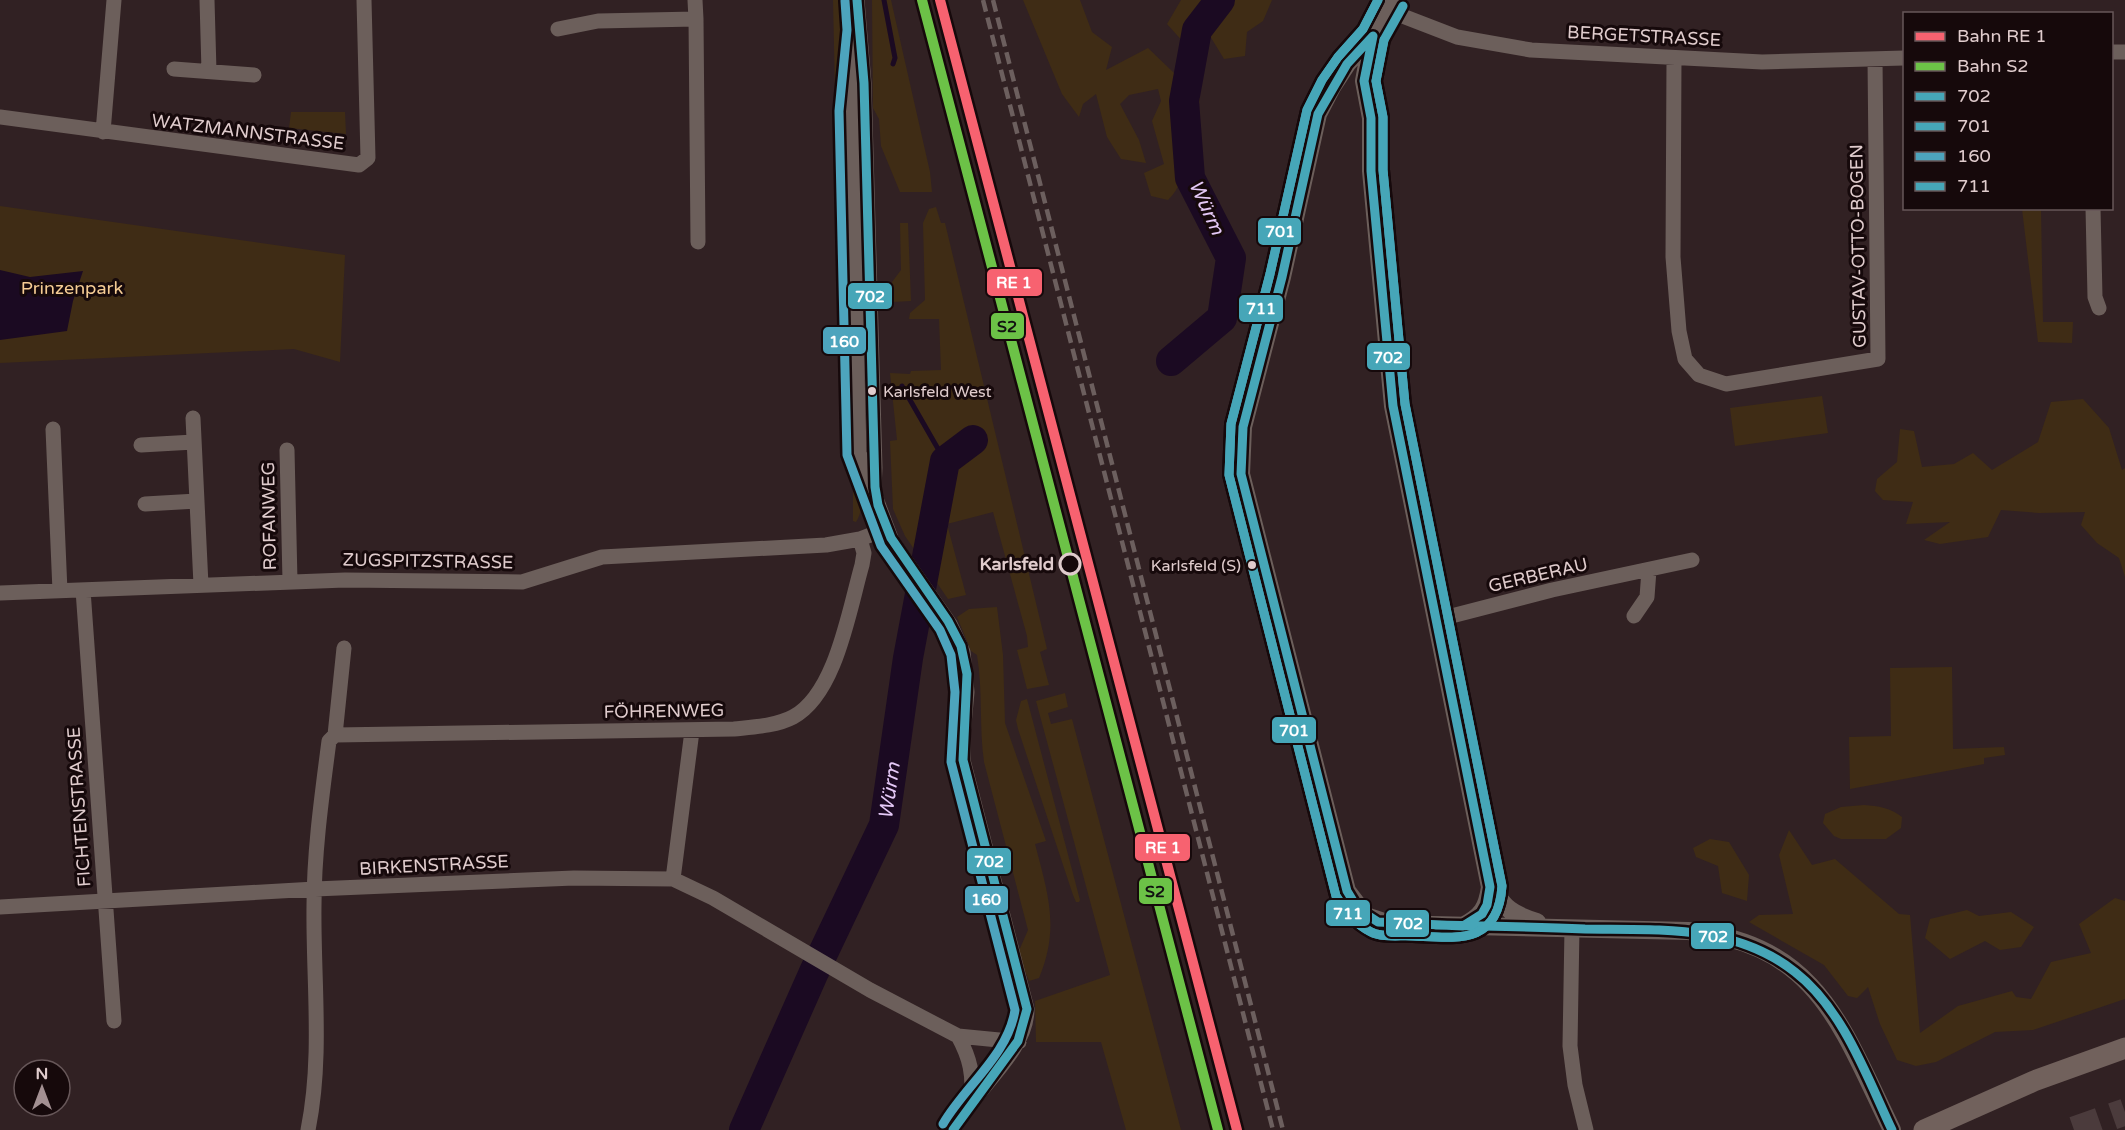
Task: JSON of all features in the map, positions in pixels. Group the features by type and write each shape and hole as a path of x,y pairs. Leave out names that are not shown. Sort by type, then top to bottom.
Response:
{"main road":[{"path":"1924,1130 2034,1081 2125,1048"}],"street":[{"path":"103,132 114,0"},
{"path":"207,0 209,71"},
{"name":"WATZMANNSTRASSE","path":"0,117 359,165 368,158 364,0"},
{"path":"695,0 698,242"},
{"path":"857,0 859,30 851,111 858,444 861,461 874,489 886,529 908,567 955,632 965,660 968,692 963,735 963,760 1028,1009 1027,1022 1019,1042 971,1101 953,1130"},
{"path":"1389,5 1373,36 1347,64 1318,114 1282,276 1243,426 1241,474 1347,891 1358,909 1378,922 1709,933 1755,945 1778,957 1803,977 1833,1012 1892,1130"},
{"name":"BERGETSTRASSE","path":"1389,5 1429,28 1532,50 1762,62 1903,58"},
{"path":"558,29 598,21 696,19"},
{"path":"1373,36 1364,81 1371,118 1371,171 1393,406 1490,887 1487,905 1482,914 1463,926"},
{"name":"GUSTAV-OTTO-BOGEN","path":"1674,59 1673,257 1679,331 1685,359 1699,375 1726,384 1878,359 1875,59"},
{"path":"174,69 254,75"},
{"path":"2093,210 2095,297 2099,308"},
{"path":"193,418 201,585"},
{"path":"53,429 60,591"},
{"path":"141,445 194,442"},
{"name":"ROFANWEG","path":"287,450 290,581"},
{"path":"145,504 197,501"},
{"name":"ZUGSPITZSTRASSE","path":"0,593 290,581 522,582 602,556 826,545 860,539 886,529"},
{"name":"FÖHRENWEG","path":"335,735 692,731 763,726 792,718 812,703 828,680 864,553 860,539"},
{"name":"GERBERAU","path":"1436,620 1692,560"},
{"path":"1634,616 1647,597 1649,570"},
{"name":"FICHTENSTRASSE","path":"83,590 114,1021"},
{"path":"309,1130 315,1094 315,889 329,741 335,735 344,648"},
{"path":"673,879 692,731"},
{"name":"BIRKENSTRASSE","path":"0,907 315,889 574,878 673,879 713,898 802,952 958,1036"},
{"path":"1490,887 1504,908 1516,916 1572,928"},
{"path":"1572,928 1570,1046 1575,1085 1586,1130"},
{"path":"958,1036 1019,1042"},
{"path":"958,1036 968,1054 973,1078 971,1101"}],"green space":[{"path":"833,0 848,0 849,26 841,59 840,91 835,91"},
{"path":"872,0 891,0 930,172 932,192 900,192 881,146 879,119 873,108"},
{"path":"1023,0 1080,0 1092,32 1112,47 1106,70 1148,48 1200,98 1198,111 1176,113 1183,170 1176,191 1168,200 1151,196 1144,173 1164,164 1152,121 1161,101 1158,89 1129,95 1120,104 1139,140 1146,163 1121,159 1107,137 1096,94 1083,104 1079,117 1062,94"},
{"path":"1181,0 1272,0 1263,21 1247,32 1245,56 1224,59 1207,31 1185,44 1167,24"},
{"path":"291,112 345,112 346,134 289,128"},
{"name":"Prinzenpark","path":"0,206 345,255 340,362 294,349 0,363"},
{"path":"936,207 941,223 945,223 1047,649 1040,652 1049,685 1027,689 1017,650 1028,647 1027,636 993,512 947,524 966,595 948,599 905,536 893,509 890,441 897,440 890,373 910,374 911,371 941,370 939,319 909,319 910,313 925,300 923,223 929,209"},
{"path":"2022,210 2041,210 2043,322 2073,322 2072,343 2038,342"},
{"path":"900,223 908,223 911,301 893,302 892,282 901,270"},
{"path":"853,224 853,231 844,239 845,296 855,305 855,314 840,314 838,225"},
{"path":"856,357 847,369 849,420 858,429 848,447 844,448 842,358"},
{"path":"1822,396 1828,433 1735,446 1730,408"},
{"path":"2083,399 2109,428 2122,470 2125,468 2125,577 2119,558 2097,543 2081,525 2085,512 2039,513 2001,510 1988,537 1940,544 1924,540 1950,522 1906,524 1913,502 1883,500 1875,491 1877,479 1897,462 1900,429 1914,431 1922,467 1954,464 1973,453 1992,470 2038,442 2051,402"},
{"path":"853,481 857,485 862,501 856,522 853,521"},
{"path":"997,607 1003,655 1005,723 1046,841 1035,844 1048,895 1049,943 1039,978 1029,981 1018,953 1028,930 984,762 977,655 971,651 957,617 969,609"},
{"path":"1952,667 1953,749 2004,747 2005,755 1984,758 1984,764 1850,789 1849,737 1891,736 1890,668"},
{"path":"1065,693 1068,707 1048,713 1051,724 1072,719 1181,1130 1126,1130 1101,1042 1036,1042 1035,1001 1110,975 1036,701"},
{"path":"1027,699 1079,902 1076,902 1073,895 1018,729 1016,720 1021,701"},
{"path":"1864,805 1884,808 1898,814 1902,817 1901,828 1886,839 1841,839 1834,836 1823,823 1825,814 1841,807"},
{"path":"1789,830 1812,865 1835,859 1899,914 1910,915 1920,1033 1958,1006 2012,991 2016,997 2031,999 2051,962 2091,953 2079,924 2115,898 2125,901 2125,999 2033,1030 1995,1032 1936,1062 1916,1066 1897,1060 1880,1024 1868,987 1857,998 1848,996 1824,965 1749,922 1759,915 1793,914 1779,855"},
{"path":"1710,839 1729,842 1749,875 1747,901 1722,893 1718,866 1696,857 1693,848"},
{"path":"1967,910 1979,916 2011,912 2034,927 2021,947 2000,950 1985,941 1950,959 1925,938 1930,919"}],"shaded area":[{"path":"0,270 30,277 83,271 73,301 67,331 0,340"}],"waterway":[{"path":"884,0 895,58 893,64"},
{"name":"Würm","path":"1171,361 1222,318 1231,258 1190,178 1184,101 1197,30 1220,0"},
{"path":"902,386 945,461"},
{"name":"Würm","path":"744,1130 814,972 884,825 908,658 945,461 973,440"}],"tunnel":[{"path":"2074,1130 2125,1112"}],"railway":[{"path":"983,0 1273,1130"},
{"path":"993,0 1283,1130"}],"transit line":[{"name":"702","path":"857,0 864,83 875,487 878,505 891,538 948,621 961,646 967,674 963,760 1027,1009 1018,1041 953,1130"},
{"path":"940,0 1237,1130"},
{"name":"701","path":"1378,0 1363,29 1338,57 1322,80 1307,110 1270,274 1231,424 1229,475 1336,896 1355,921 1375,934 1460,937 1473,934 1493,919 1499,905 1502,886 1405,404 1383,170 1383,117 1376,81 1384,40 1403,6"},
{"name":"711","path":"1378,0 1363,29 1338,57 1322,80 1307,110 1270,274 1231,424 1229,475 1336,896 1355,921 1375,934 1460,937 1473,934 1493,919 1499,905 1502,886 1405,404 1383,170 1383,117 1376,81 1384,40"},
{"name":"160","path":"845,1 847,30 839,111 847,455 881,546 940,630 951,655 955,692 951,762 1015,1010 1011,1026 995,1056 943,1124"},
{"name":"702","path":"1373,36 1364,81 1371,118 1371,171 1393,406 1490,887 1487,905 1482,914 1463,926 1378,922 1358,909 1347,891 1241,474 1243,427 1282,277 1318,114 1347,64 1373,36"},
{"name":"702","path":"1435,925 1668,930 1721,938 1747,945 1772,956 1812,987 1827,1005 1863,1066 1892,1130"}],"rail line":[{"name":"S2","path":"922,0 1218,1130"}],"place":[{"name":"Karlsfeld West","path":"872,391"},
{"name":"Karlsfeld","path":"1070,564"},
{"name":"Karlsfeld (S)","path":"1252,565"}]}
